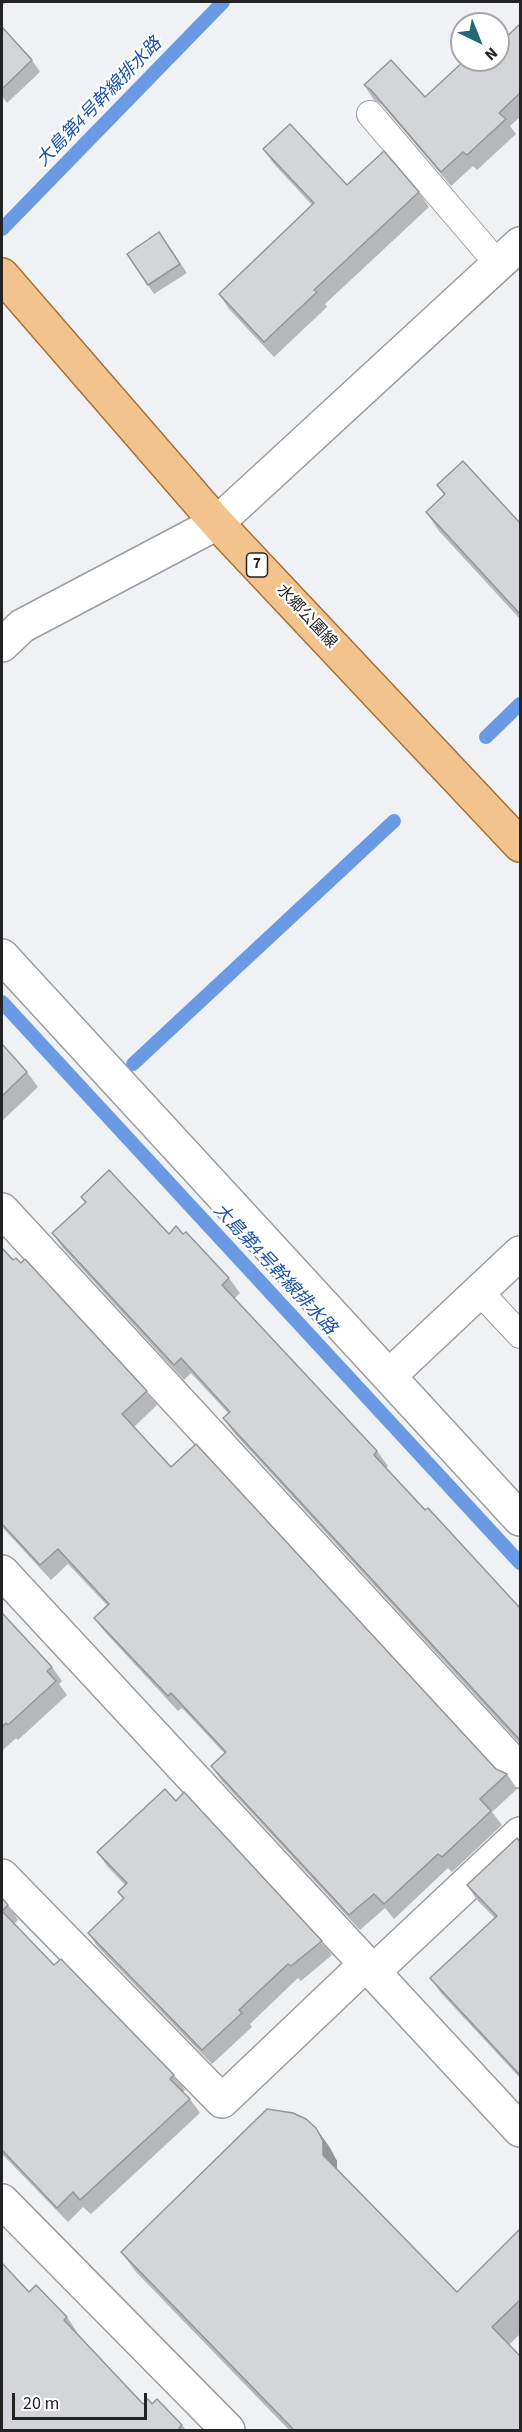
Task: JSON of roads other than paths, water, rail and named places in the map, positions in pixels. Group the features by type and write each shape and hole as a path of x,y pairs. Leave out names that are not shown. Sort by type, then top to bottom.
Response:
{"main road":[{"name":"水郷公園線","path":"2,276 217,523 520,845"}],"street":[{"path":"2,645 22,626 217,523 509,254"},
{"path":"2,956 520,1519"},
{"path":"2,1210 520,1771"},
{"path":"388,1376 520,1253"},
{"path":"2,1572 520,2130"},
{"path":"2,1876 222,2101 520,1834"},
{"path":"2,2201 228,2430"}],"lane":[{"path":"370,114 509,254"},
{"path":"479,1291 520,1335"}],"waterway":[{"name":"大島第4号幹線排水路","path":"2,229 223,2"},
{"path":"486,737 520,704"},
{"path":"133,1064 394,821"},
{"name":"大島第4号幹線排水路","path":"2,1002 520,1563"}]}
